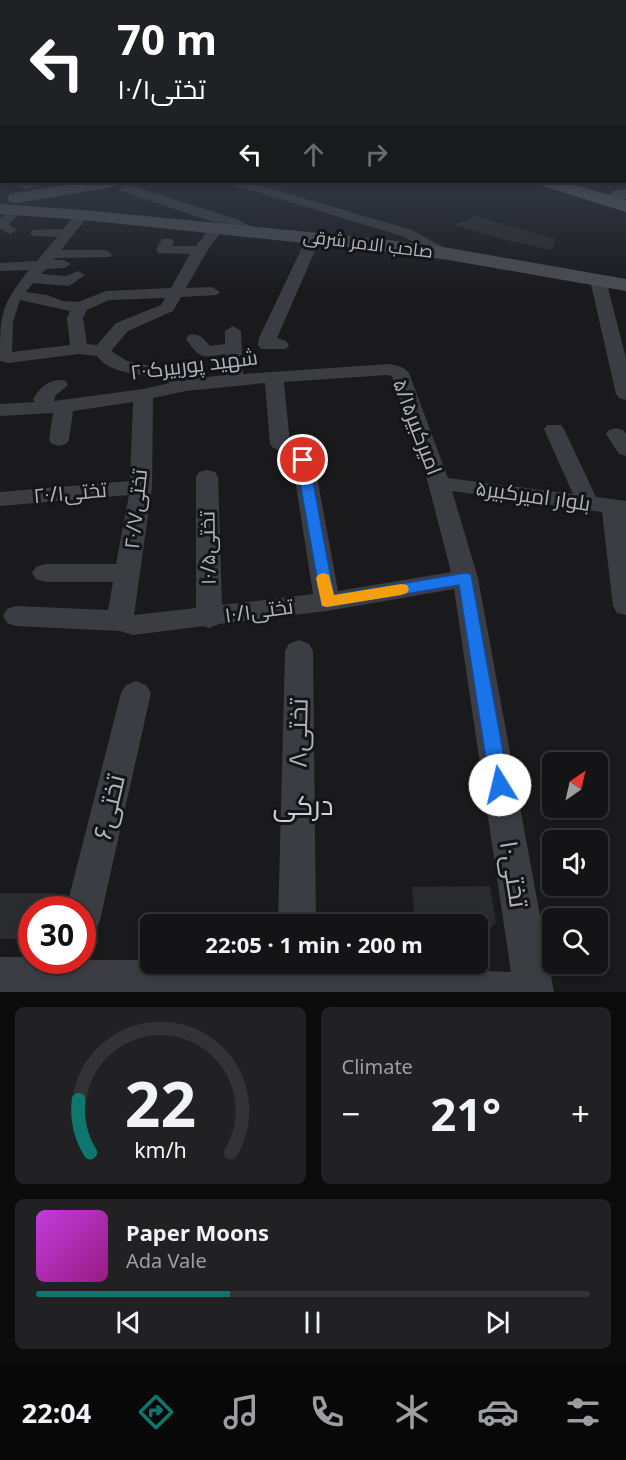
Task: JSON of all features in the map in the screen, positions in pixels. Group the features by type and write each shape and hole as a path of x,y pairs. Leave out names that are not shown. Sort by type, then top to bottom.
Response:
{"street":[{"path":"10,230 1,224 21,200"},
{"name":"صاحب الامر شرقی","path":"27,200 83,215 314,237 449,254 626,285"},
{"path":"166,200 252,231"},
{"path":"299,200 407,233 449,254"},
{"path":"83,215 65,232 46,259 15,295 1,332 3,354 102,351"},
{"path":"102,351 122,327 167,308 200,250 218,228"},
{"path":"37,233 65,232"},
{"path":"280,345 267,345 268,338 314,237"},
{"path":"167,242 163,250 200,250"},
{"path":"0,267 80,254 79,259 105,261"},
{"path":"46,259 64,264"},
{"path":"30,278 69,281 78,275"},
{"path":"598,280 626,394"},
{"path":"15,295 41,298 61,306 80,307 110,295 212,291"},
{"path":"79,350 75,318 80,307"},
{"path":"195,339 204,352 233,340 234,380"},
{"path":"102,351 105,356 115,362 166,374 186,385"},
{"name":"شهید پوربیرک۲۰","path":"0,410 57,406 143,395 186,385 234,380 395,370"},
{"name":"امیرکبیر۵/۱۵","path":"395,370 400,373 439,483 465,578"},
{"path":"274,378 280,444"},
{"path":"59,385 47,392 43,399 57,406 59,440"},
{"name":"تختی۲۰/۷","path":"124,621 121,614 141,487 143,395"},
{"path":"554,429 588,503"},
{"path":"303,460 327,602"},
{"name":"تختی۱۰/۵","path":"207,477 209,618"},
{"name":"بلوار امیرکبیر۵","path":"439,483 620,507"},
{"name":"تختی۲۰/۱","path":"0,499 141,487"},
{"path":"620,507 626,606"},
{"path":"45,573 128,573"},
{"name":"تختی۱۰/۱","path":"16,616 124,621 133,625 209,618 327,602 465,578"},
{"name":"تختی۱۰","path":"465,578 534,992"},
{"name":"تختی۸","path":"297,914 299,651"},
{"name":"تختی۶","path":"88,896 136,693"},
{"path":"0,976 296,979 512,992"}],"building":[{"path":"476,216 555,239 552,250 505,240 454,225"},
{"path":"490,886 496,923 488,930 488,914 414,914 412,887"},
{"path":"0,893 54,893 53,896 18,896 18,939 0,939"}],"slow traffic":[{"path":"323,578 327,602 401,589"}],"district":[{"name":"درکی","path":"303,806"}],"route":[{"path":"303,460 327,602 465,578 500,785"}]}
